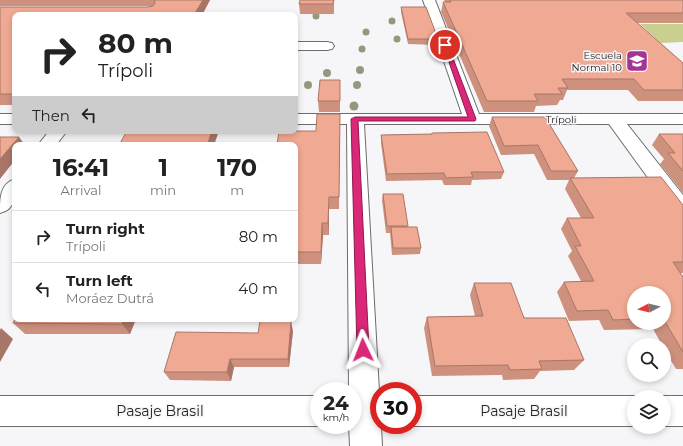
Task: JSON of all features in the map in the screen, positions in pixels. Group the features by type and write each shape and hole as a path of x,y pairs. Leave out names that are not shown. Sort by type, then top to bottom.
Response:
{"street":[{"path":"429,0 472,119"},
{"path":"298,46 327,46"},
{"path":"0,119 12,119"},
{"name":"Trípoli","path":"298,119 683,119"},
{"path":"355,119 366,446"},
{"path":"614,119 683,210"},
{"path":"49,142 56,134"},
{"path":"0,206 12,190"},
{"name":"Pasaje Brasil","path":"0,411 310,411"},
{"name":"Pasaje Brasil","path":"422,411 627,411"},
{"path":"671,411 683,411"}],"green space":[{"path":"640,24 683,24 683,42 661,43"}],"building":[{"path":"154,0 203,0 196,12 12,12 12,94 0,94 0,7 148,7 153,6 155,3"},
{"path":"300,0 334,0 333,4 299,4"},
{"path":"450,0 683,0 683,13 626,13 683,63 683,90 644,90 634,79 562,79 568,88 558,88 562,94 534,94 538,101 487,101 443,2 451,2"},
{"path":"401,7 426,7 438,39 408,39"},
{"path":"320,80 340,80 340,101 318,101"},
{"path":"317,114 340,114 339,197 329,197 328,223 322,223 321,252 298,252 298,142 277,142 279,134 298,134 298,131 316,131"},
{"path":"492,117 545,117 578,171 551,171 538,145 504,146"},
{"path":"487,132 504,172 471,172 473,177 446,178 444,173 387,174 381,135"},
{"path":"125,134 211,134 208,142 121,142"},
{"path":"659,134 683,134 683,171 668,153 675,153"},
{"path":"0,137 19,137 15,142 12,142 12,145 0,159"},
{"path":"661,177 683,205 683,262 673,262 683,277 683,352 670,330 671,286 627,286 627,319 613,320 608,310 577,311 564,282 594,281 575,246 581,246 567,218 594,218 570,178"},
{"path":"383,194 403,194 408,226 387,226"},
{"path":"391,227 417,227 421,248 393,248"},
{"path":"474,283 511,283 524,318 566,318 584,360 539,361 542,369 510,370 508,365 435,366 427,317 483,316"},
{"path":"14,322 123,322 122,324"},
{"path":"260,322 291,322 288,359 230,359 227,372 164,372 176,332 258,333"}],"place":[{"name":"Escuela Normal 10","path":"637,61"}],"route":[{"path":"363,350 355,119 472,119 445,45"}]}
